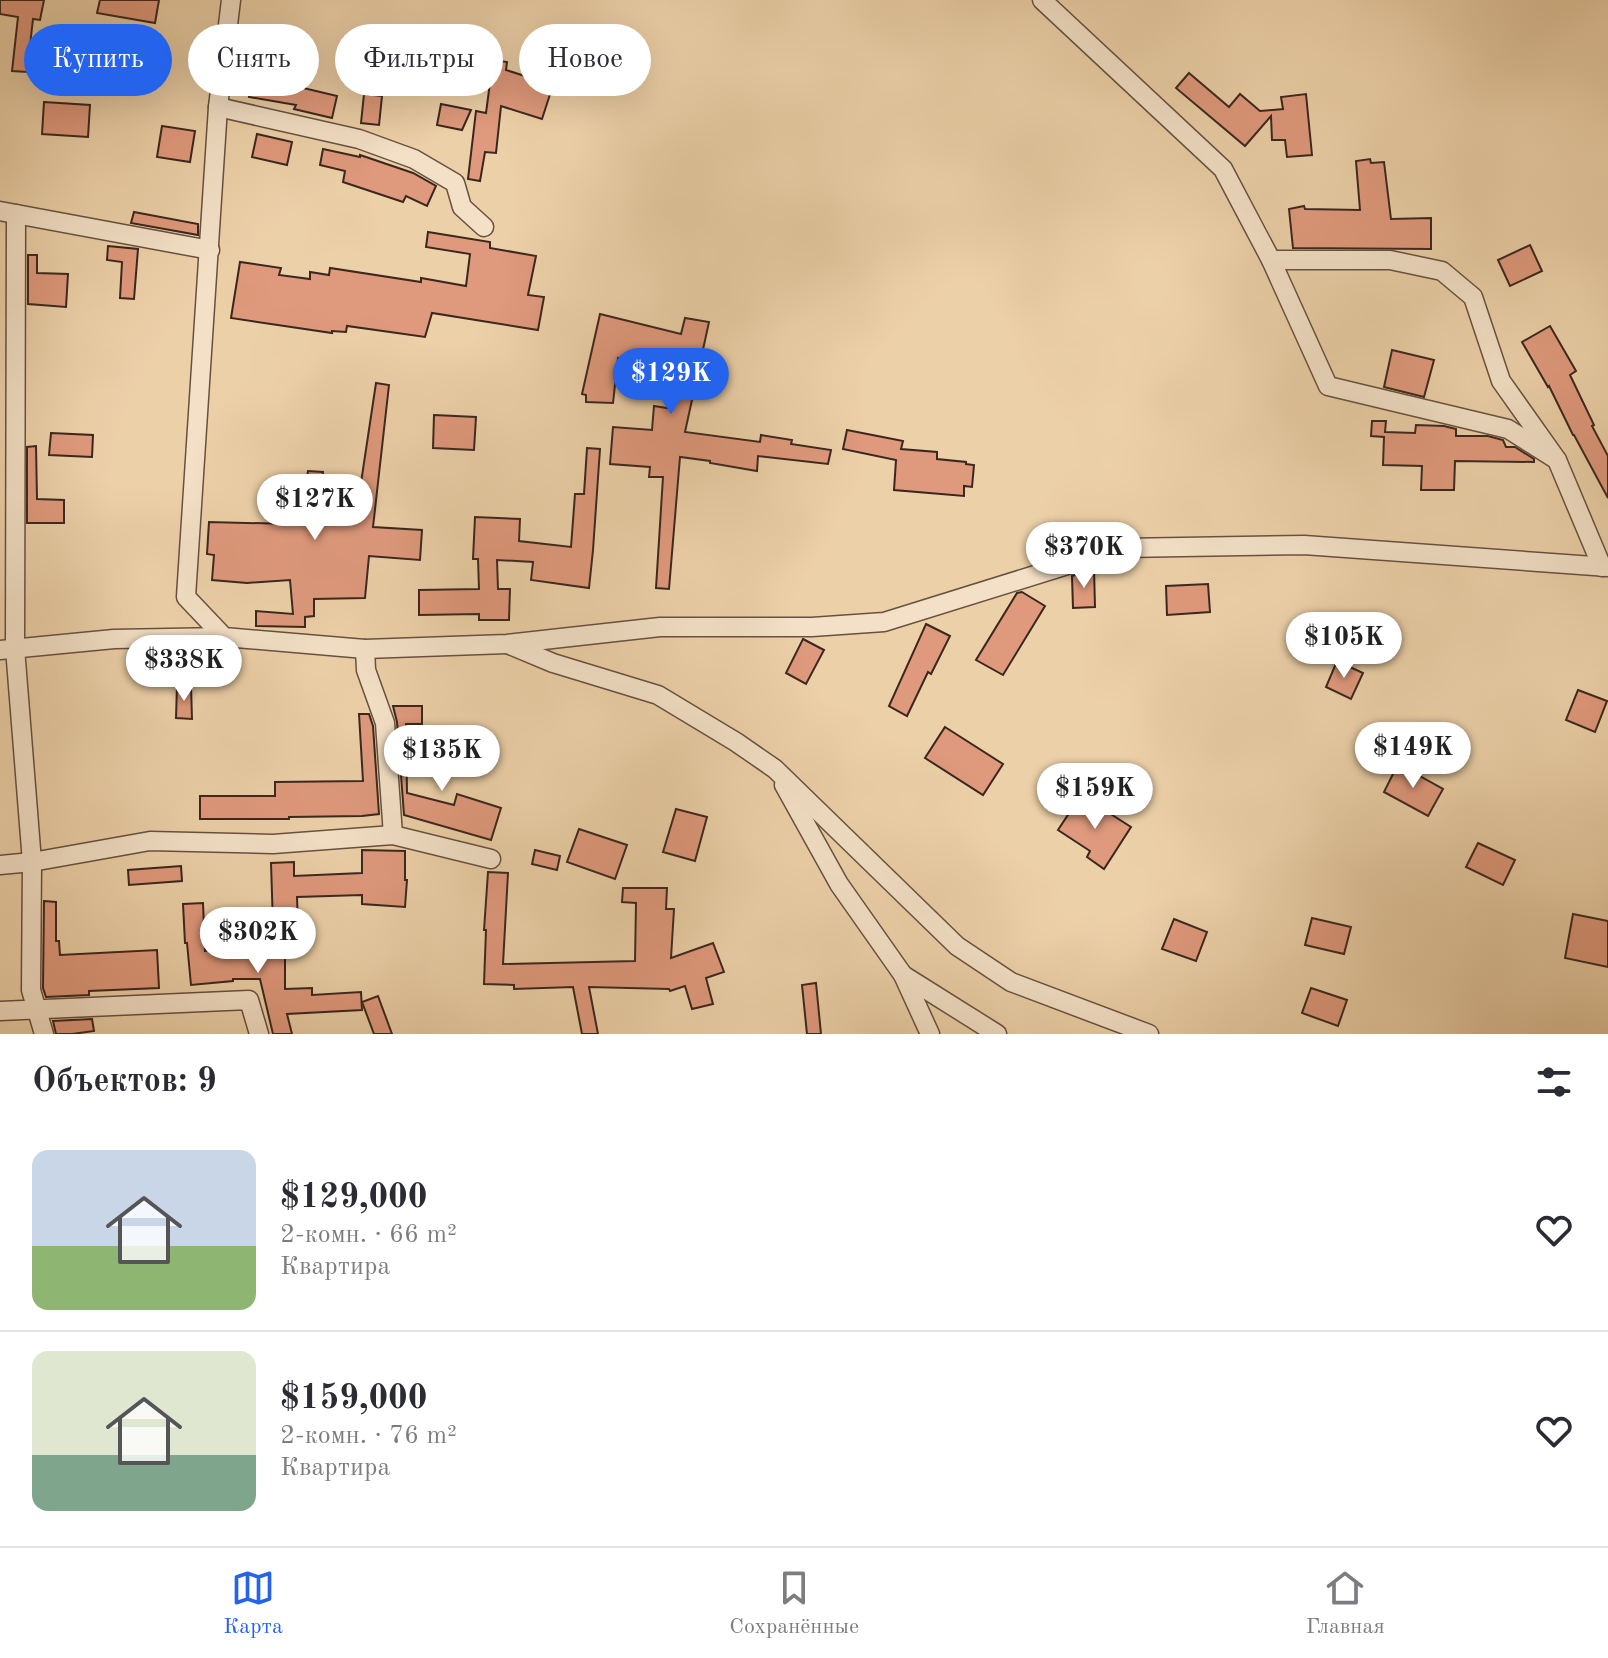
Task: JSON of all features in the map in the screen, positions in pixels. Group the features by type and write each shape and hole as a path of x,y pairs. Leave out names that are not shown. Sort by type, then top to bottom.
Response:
{"street":[{"path":"224,637 186,597 218,107 231,0"},
{"path":"1042,0 1223,169 1271,260 1328,386 1508,429 1557,460"},
{"path":"218,107 359,139 414,159 455,183 462,207 484,227"},
{"path":"44,1034 31,990 32,862 8,649 8,213 210,250"},
{"path":"8,649 114,639 224,637 365,649 507,644 660,627 812,627 884,622 1122,548 1304,545 1605,567 1557,460 1501,381 1473,297 1442,271 1390,260 1271,260"},
{"path":"507,644 553,663 658,695 736,742 775,769 957,946 1011,982 1149,1034"},
{"path":"365,649 366,670 385,723 393,835"},
{"path":"775,769 839,884 903,975 930,1034"},
{"path":"0,865 150,841 273,844 393,835 491,859"},
{"path":"903,975 997,1034"},
{"path":"0,1011 249,1000 259,1034"}],"building":[{"path":"0,0 44,0 40,20 33,19 32,24 24,24 24,72 12,71 18,17 0,14"},
{"path":"100,0 159,0 155,23 97,13"},
{"path":"503,61 507,62 506,70 519,74 519,96 549,96 542,119 501,106 496,153 485,152 480,181 468,179 476,111 486,113 488,96 503,96"},
{"path":"1189,73 1229,107 1240,94 1260,111 1283,109 1281,97 1306,94 1312,155 1287,157 1285,140 1272,140 1271,116 1245,146 1176,88"},
{"path":"319,92 337,96 332,118 294,109 296,105 249,97 319,96"},
{"path":"364,96 382,96 379,125 361,123"},
{"path":"44,102 90,105 88,137 42,134"},
{"path":"441,104 471,110 462,130 437,125"},
{"path":"162,126 195,131 190,162 157,157"},
{"path":"257,134 292,142 287,165 252,157"},
{"path":"323,149 360,155 413,173 436,186 427,206 406,196 403,202 343,182 345,171 320,165"},
{"path":"1370,159 1371,163 1384,162 1391,219 1431,218 1431,249 1293,248 1289,209 1304,206 1305,209 1360,210 1356,161"},
{"path":"134,212 198,224 198,235 131,223"},
{"path":"428,232 490,242 490,248 536,256 528,295 544,297 538,330 432,313 425,337 347,326 346,332 332,333 231,318 240,262 281,268 279,275 310,279 310,272 329,275 330,268 466,286 470,254 426,247"},
{"path":"1530,245 1542,271 1510,286 1498,260"},
{"path":"108,246 138,249 134,299 120,298 122,262 107,260"},
{"path":"28,255 37,255 37,273 68,274 66,307 28,304"},
{"path":"600,314 681,334 685,318 709,322 685,432 760,442 761,435 792,440 791,444 831,450 828,464 758,456 757,471 680,457 669,589 656,588 663,477 649,477 650,467 610,464 613,427 652,430 654,406 673,409 669,370 618,358 613,403 586,402 586,395 582,394"},
{"path":"1550,326 1576,371 1570,375 1608,456 1608,498 1549,386 1522,342"},
{"path":"1392,350 1434,360 1424,397 1384,387"},
{"path":"376,383 389,385 373,527 422,530 420,560 369,556 365,598 314,599 314,616 305,617 305,627 256,626 256,611 293,614 290,580 247,583 212,580 214,555 207,554 209,522 292,524 292,520 300,520 308,471 323,472 318,514 356,516"},
{"path":"434,415 476,417 474,450 433,448"},
{"path":"1372,421 1386,421 1385,432 1415,433 1416,425 1444,426 1456,429 1456,436 1488,436 1503,440 1506,447 1515,447 1534,462 1455,461 1454,490 1421,490 1422,466 1383,465 1384,437 1371,436"},
{"path":"847,430 903,441 901,449 937,452 937,459 974,465 972,487 964,486 964,496 894,490 896,460 843,449"},
{"path":"51,433 93,435 92,457 49,455"},
{"path":"36,446 37,499 64,500 64,523 27,523 27,447"},
{"path":"587,448 600,449 589,588 531,580 533,562 497,560 498,589 510,589 509,620 479,620 479,614 419,615 419,590 479,589 478,559 473,559 475,517 520,519 519,541 571,547 575,494 584,494"},
{"path":"1094,569 1095,607 1073,608 1072,576"},
{"path":"1208,584 1210,612 1167,615 1166,586"},
{"path":"1022,592 1045,606 1003,675 976,660 1017,593"},
{"path":"926,624 950,636 907,716 889,706"},
{"path":"803,639 824,650 806,684 786,673"},
{"path":"1337,661 1363,673 1351,699 1326,687"},
{"path":"177,686 191,686 192,719 176,718"},
{"path":"1578,690 1607,701 1595,732 1566,720"},
{"path":"393,706 422,706 422,724 406,724 407,793 454,805 457,794 501,808 491,840 404,815"},
{"path":"359,714 369,714 373,726 379,814 289,819 200,819 200,796 275,796 275,782 363,781"},
{"path":"945,727 1003,764 983,795 925,758"},
{"path":"1398,764 1443,789 1428,816 1384,792"},
{"path":"1081,795 1131,827 1104,869 1087,857 1090,851 1058,830"},
{"path":"676,809 707,817 695,861 663,852"},
{"path":"579,829 627,845 615,879 567,862"},
{"path":"1478,843 1515,860 1503,885 1466,867"},
{"path":"362,850 405,851 405,907 362,904 362,895 297,897 298,924 273,925 271,863 294,862 294,876 362,873"},
{"path":"535,850 560,856 557,870 532,864"},
{"path":"181,866 182,881 129,885 128,870"},
{"path":"488,872 508,873 503,964 635,961 636,903 622,902 623,888 667,888 666,909 674,909 671,958 713,943 724,972 706,978 713,1004 692,1009 685,986 670,991 589,987 598,1034 582,1034 573,987 514,989 514,985 484,984"},
{"path":"44,901 56,902 56,941 59,941 60,955 157,950 159,988 89,991 89,995 46,997 43,988"},
{"path":"203,903 205,951 230,949 231,958 261,957 261,948 270,948 270,935 285,935 285,989 312,988 312,995 361,992 362,1010 287,1014 292,1034 273,1034 260,979 191,985 183,904"},
{"path":"1573,914 1608,921 1608,967 1565,958"},
{"path":"1312,918 1351,927 1344,954 1305,945"},
{"path":"1174,919 1207,932 1196,961 1162,949"},
{"path":"816,983 821,1034 807,1034 802,985"},
{"path":"1311,988 1347,1000 1338,1026 1302,1013"},
{"path":"378,996 392,1034 374,1034 362,1002"},
{"path":"92,1019 94,1031 72,1034 56,1034 53,1021"}]}
